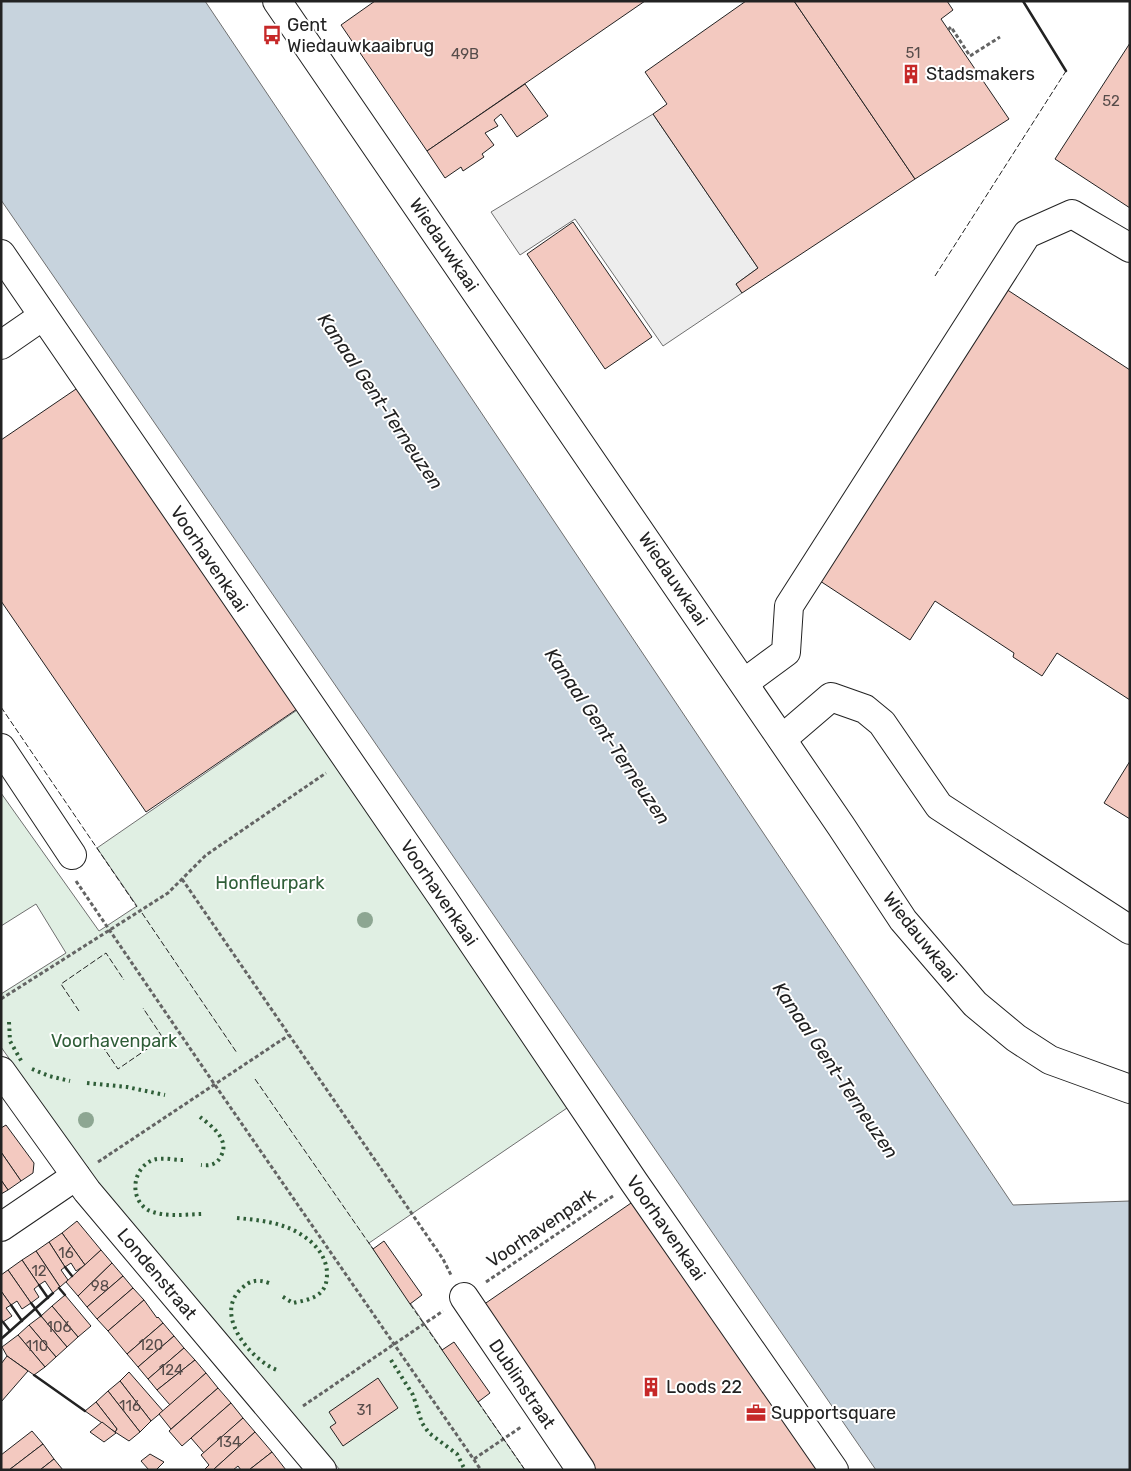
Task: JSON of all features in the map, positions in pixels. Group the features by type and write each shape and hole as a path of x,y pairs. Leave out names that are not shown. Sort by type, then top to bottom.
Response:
{"street":[{"name":"Wiedauwkaai","path":"277,1 744,683 903,920 975,1004 1016,1038 1050,1060 1130,1089"},
{"path":"744,683 786,652 789,606 1027,234 1072,214 1130,248"},
{"name":"Voorhavenkaai","path":"1,254 450,909 634,1182 834,1470"},
{"path":"1,345 43,316"},
{"path":"782,739 830,697 864,709 882,723 939,806 1130,930"},
{"path":"1,748 72,855"},
{"name":"Londenstraat","path":"1,1071 76,1176 322,1470"},
{"path":"1,1227 76,1176"},
{"name":"Dublinstraat","path":"464,1297 581,1470"}],"path":[{"path":"948,30 951,27 970,56 1000,38"},
{"path":"1,999 168,893 206,855 346,759"},
{"path":"72,855 75,879 481,1470"},
{"path":"182,879 443,1258 464,1297"},
{"path":"76,1176 289,1035"},
{"name":"Voorhavenpark","path":"282,1421 634,1182"},
{"path":"474,1459 542,1412"}],"green space":[{"name":"Honfleurpark","path":"300,708 570,1106 369,1243 525,1470 340,1470 101,1188 1,1047 1,994 66,953 36,904 1,926 1,793 99,931 137,906 97,848"}],"shaded area":[{"path":"653,114 758,268 736,284 742,293 663,346 575,219 520,255 491,212"}],"water":[{"name":"Kanaal Gent-Terneuzen","path":"1,1 205,1 1013,1205 1130,1201 1130,1470 876,1470 1,200"}],"building":[{"path":"375,1 645,1 427,151 341,25"},
{"path":"746,1 794,1 915,179 742,293 736,284 758,268 653,114 667,104 645,72"},
{"name":"Stadsmakers","path":"794,1 947,1 953,10 941,19 1009,119 915,179"},
{"path":"1130,43 1130,208 1055,159"},
{"path":"525,84 548,116 517,137 501,114 494,120 498,126 485,133 494,145 482,154 484,157 463,171 461,167 445,178 427,151"},
{"path":"573,222 652,337 605,369 527,254"},
{"path":"1006,289 1130,370 1130,700 1057,653 1042,676 1013,657 1014,653 935,601 910,640 817,579"},
{"path":"79,387 300,707 146,812 1,601 1,440"},
{"path":"1130,761 1130,819 1104,803"},
{"path":"6,1125 34,1163 33,1173 21,1181 1,1152 1,1128"},
{"path":"1,1152 21,1181 8,1190 1,1180"},
{"path":"1,1180 8,1190 1,1194"},
{"name":"Loods 22","path":"634,1201 819,1470 596,1470 483,1305"},
{"path":"77,1221 101,1250 85,1265 62,1233"},
{"path":"62,1233 85,1265 76,1271 71,1263 65,1267 49,1242"},
{"path":"384,1241 422,1295 410,1304 373,1249"},
{"path":"49,1242 65,1267 61,1270 68,1280 60,1287 36,1251"},
{"path":"101,1250 112,1263 78,1296 66,1282"},
{"path":"36,1251 60,1287 53,1293 45,1281 39,1285 22,1260"},
{"path":"22,1260 39,1285 34,1289 39,1297 31,1303 8,1270"},
{"path":"112,1263 123,1276 87,1307 78,1296"},
{"path":"8,1270 31,1303 22,1309 17,1301 11,1305 1,1291 1,1275"},
{"path":"123,1276 133,1288 97,1319 87,1307"},
{"path":"133,1288 144,1300 108,1331 97,1319"},
{"path":"1,1291 11,1305 6,1308 12,1316 3,1322 1,1318"},
{"path":"65,1295 91,1326 78,1337 52,1306"},
{"path":"144,1300 163,1323 127,1354 108,1331"},
{"path":"52,1306 78,1337 67,1347 41,1316"},
{"path":"41,1316 67,1347 56,1357 29,1325"},
{"path":"163,1323 174,1336 138,1367 127,1354"},
{"path":"29,1325 56,1357 45,1367 18,1335"},
{"path":"18,1335 45,1367 34,1375 7,1356 2,1347"},
{"path":"174,1336 184,1348 148,1379 138,1367"},
{"path":"454,1342 490,1393 478,1402 442,1350"},
{"path":"184,1348 195,1360 157,1390 148,1379"},
{"path":"7,1356 28,1371 1,1402 1,1364"},
{"path":"195,1360 206,1373 170,1405 157,1390"},
{"path":"129,1372 163,1411 151,1421 120,1381"},
{"path":"206,1373 218,1388 171,1429 159,1414"},
{"path":"378,1378 398,1408 343,1446 330,1427 336,1423 329,1412"},
{"path":"120,1381 151,1421 140,1432 108,1391"},
{"path":"218,1388 231,1403 182,1446 169,1431"},
{"path":"108,1391 140,1432 129,1441 115,1432 117,1429 96,1402"},
{"path":"96,1402 117,1429 115,1432 85,1411"},
{"path":"231,1403 243,1418 204,1453 191,1438"},
{"path":"243,1418 255,1432 213,1470 206,1470 209,1465 201,1455"},
{"path":"102,1422 116,1433 104,1442 90,1432"},
{"path":"32,1431 43,1444 9,1470 1,1470 1,1455"},
{"path":"255,1432 272,1452 249,1470 241,1470 238,1466 233,1470 213,1470"},
{"path":"43,1444 54,1459 40,1470 9,1470"},
{"path":"272,1452 286,1470 249,1470"},
{"path":"150,1454 164,1462 156,1470 149,1470 141,1461"},
{"path":"54,1459 63,1470 40,1470"}],"hedge":[{"path":"9,1022 10,1041 23,1064"},
{"path":"32,1069 49,1076 70,1081"},
{"path":"87,1083 127,1087 165,1095"},
{"path":"200,1117 218,1134 223,1144 221,1156 215,1163 201,1165"},
{"path":"183,1160 160,1159 146,1164 137,1176 136,1191 138,1199 148,1210 161,1214 205,1214"},
{"path":"237,1218 268,1222 297,1232 314,1244 322,1255 327,1274 326,1283 321,1292 312,1298 293,1303 280,1295"},
{"path":"269,1283 254,1281 244,1286 233,1300 231,1311 233,1323 247,1347 256,1357 277,1370"},
{"path":"391,1360 413,1395 422,1423 429,1433 457,1454 465,1470"}],"fence":[{"path":"935,276 1066,71"},
{"path":"1,707 137,907"},
{"path":"142,913 237,1053"},
{"path":"79,1011 61,984 106,953 124,980"},
{"path":"97,1038 118,1069 163,1038 143,1008"},
{"path":"255,1079 373,1249"},
{"path":"410,1304 442,1350"},
{"path":"478,1402 525,1470"}],"wall":[{"path":"1023,1 1066,71"},
{"path":"65,1267 72,1276"},
{"path":"39,1285 48,1298"},
{"path":"59,1288 65,1295"},
{"path":"1,1339 53,1293"},
{"path":"31,1303 41,1316"},
{"path":"11,1305 22,1321"},
{"path":"3,1322 10,1331"},
{"path":"34,1375 85,1411"}],"place":[{"name":"Gent Wiedauwkaaibrug","path":"272,35"},
{"name":"Stadsmakers","path":"911,74"},
{"name":"Loods 22","path":"651,1387"},
{"name":"Supportsquare","path":"756,1413"}]}
